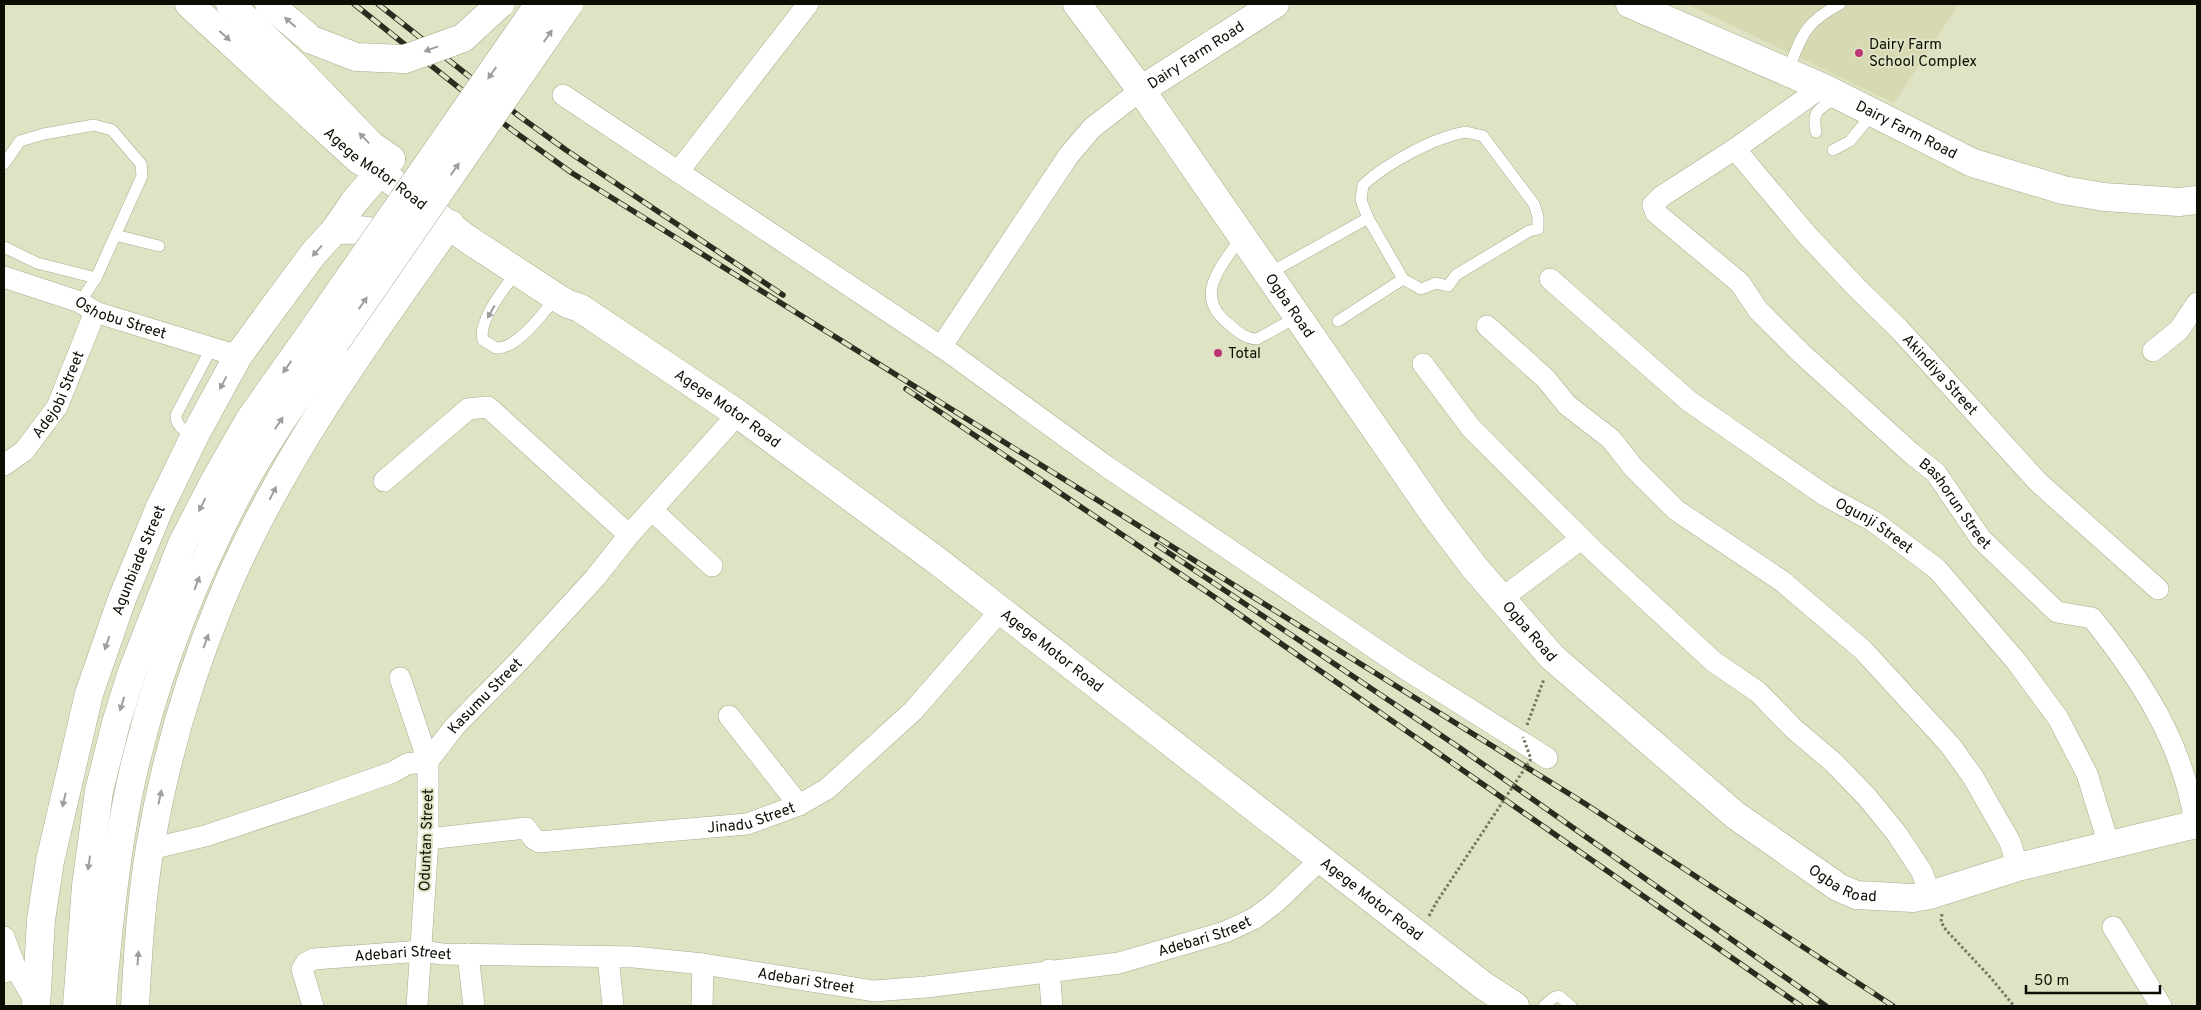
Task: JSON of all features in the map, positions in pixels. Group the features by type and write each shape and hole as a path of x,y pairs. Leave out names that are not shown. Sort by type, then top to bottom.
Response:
{"main road":[{"name":"Agege Motor Road","path":"189,4 360,160 385,165 476,225 571,293 580,308"},
{"name":"Agege Motor Road","path":"230,4 296,67 371,145 385,165 466,238 556,297 580,308 738,414 936,560 1322,858 1484,986 1515,1006"},
{"path":"269,4 312,40 356,57 404,60 463,38 500,4"},
{"path":"102,1006 112,902 125,809 140,745 160,677 208,554 238,494 276,428 325,335 539,4"},
{"path":"77,1006 86,886 99,791 116,723 132,672 182,544 214,482 250,419 325,335 570,4"},
{"name":"Ogba Road","path":"1077,4 1141,90 1434,514 1474,567 1552,657 1735,815 1838,887 1856,895 1913,898 1941,892 2018,867 2196,824"},
{"name":"Dairy Farm Road","path":"1141,90 1275,4"},
{"name":"Dairy Farm Road","path":"1630,4 1830,92 1973,163 2063,190 2135,200 2179,202 2197,200"},
{"name":"Agunbiade Street","path":"36,1005 41,920 50,861 90,694 122,599 160,507 195,435 238,356 313,254 336,230 354,202 385,165"},
{"path":"135,1006 140,930 150,849 166,771 195,672 224,595 250,538 304,438 346,373 450,224"},
{"path":"336,230 361,229 381,236 395,246 404,263 407,286"}],"street":[{"path":"678,172 808,4"},
{"path":"942,347 1068,156 1092,128 1141,90"},
{"path":"1735,149 1830,92"},
{"path":"563,95 942,347 1114,472 1404,668 1547,758"},
{"name":"Bashorun Street","path":"1735,149 1662,196 1653,205 1656,213 1740,283 1758,310 1795,348 1911,453 1936,473 1981,539 2057,612 2092,618 2137,677 2171,738 2192,800 2196,824"},
{"name":"Akindiya Street","path":"1735,149 1807,235 1899,329 2038,482 2158,589"},
{"name":"Oshobu Street","path":"4,278 238,356"},
{"name":"Ogunji Street","path":"1550,279 1689,401 1826,496 1873,522 1937,569 2016,661 2058,718 2088,774 2109,845"},
{"path":"2153,351 2179,330 2197,303"},
{"name":"Adejobi Street","path":"4,465 24,450 57,407 87,307"},
{"path":"1487,326 1546,379 1567,405 1611,439 1634,467 1676,510 1782,581 1863,650 1950,744 1972,777 2010,842 2018,867"},
{"path":"1423,364 1471,428 1581,539 1714,662 1758,692 1795,730 1840,768 1867,797 1896,834 1922,872 1941,892"},
{"path":"384,481 468,409 488,407 629,535"},
{"name":"Kasumu Street","path":"428,761 455,726 519,661 595,578 629,535 738,414"},
{"path":"652,510 712,566"},
{"path":"1501,599 1581,539"},
{"name":"Jinadu Street","path":"428,839 526,828 534,839 539,842 746,824 799,805 827,789 913,711 1001,610"},
{"name":"Oduntan Street","path":"400,678 428,761 428,839 417,1006"},
{"path":"729,716 799,805"},
{"path":"150,849 205,836 385,775 407,764 428,761"},
{"name":"Adebari Street","path":"313,1006 302,969 306,963 314,959 421,951 442,954 634,957 703,964 874,991 926,987 1049,970 1119,963 1225,932 1255,918 1276,902 1322,858"},
{"path":"2112,927 2161,1006"},
{"path":"4,937 10,971 36,1005"},
{"path":"468,954 474,1006"},
{"path":"608,957 612,1006"},
{"path":"702,1006 703,964"},
{"path":"1049,970 1052,1006"}],"lane":[{"path":"1786,73 1805,30 1819,15 1840,4"},
{"path":"1816,132 1813,118 1830,92"},
{"path":"1833,150 1850,141 1873,112"},
{"path":"4,164 20,141 44,134 94,126 112,130 141,164 142,176 96,278 87,307"},
{"path":"1466,132 1483,136 1534,204 1538,217 1538,229 1529,231 1456,275 1448,286 1436,283 1421,288 1403,279 1368,218 1361,200 1363,185 1390,164 1446,137 1466,132"},
{"path":"1268,274 1368,218"},
{"path":"116,235 159,246"},
{"path":"1242,236 1214,278 1210,292 1212,305 1221,318 1250,339 1257,339 1298,317"},
{"path":"4,247 38,262 96,278"},
{"path":"517,270 481,328 482,340 496,348 510,346 542,316 556,297"},
{"path":"1338,321 1403,279"},
{"path":"195,435 179,427 176,422 176,414 212,347"},
{"path":"1544,1006 1553,998 1559,996 1571,1006"}],"path":[{"path":"1436,903 1531,760 1523,737 1552,657"},
{"path":"1941,892 1942,922 1946,930 1991,978 2014,1006"}],"shaded area":[{"name":"Dairy Farm School Complex","path":"1687,4 1959,4 1894,103"}],"railway":[{"path":"354,4 512,130 572,173 1584,803 1893,1006"},
{"path":"378,4 519,116 566,150 783,295"},
{"path":"906,389 1210,594 1801,1006"},
{"path":"1157,545 1460,748 1826,1006"}],"place":[{"name":"Dairy Farm School Complex","path":"1859,53"},
{"name":"Total","path":"1218,353"}]}
